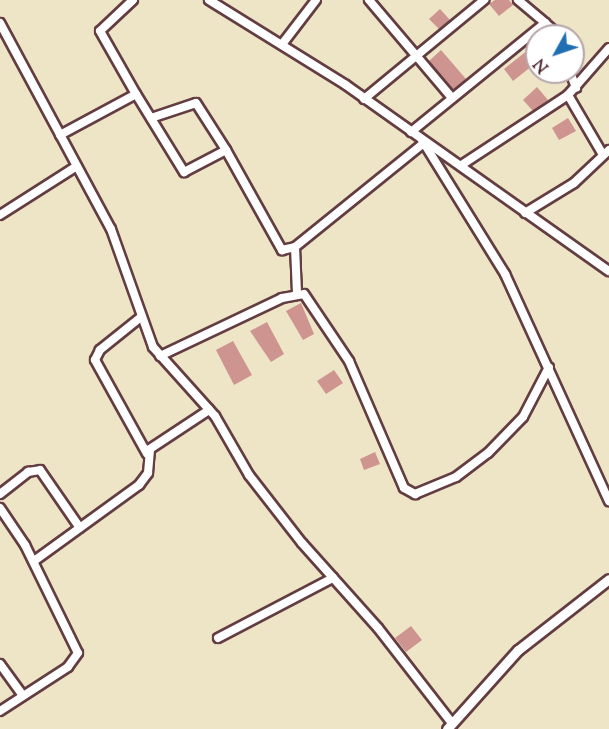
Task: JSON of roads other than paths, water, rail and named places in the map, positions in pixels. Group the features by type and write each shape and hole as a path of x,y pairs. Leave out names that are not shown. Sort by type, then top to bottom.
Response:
{"street":[{"path":"133,0 100,31 184,172 226,150"},
{"path":"211,0 283,43 422,141 463,164 525,213 609,271"},
{"path":"283,43 316,0"},
{"path":"369,0 452,98"},
{"path":"364,99 484,0"},
{"path":"411,132 545,23 518,0"},
{"path":"0,23 118,245 141,317 160,356 209,410 249,475 449,726 518,650 609,579"},
{"path":"463,164 568,95 609,48"},
{"path":"574,84 576,88"},
{"path":"60,135 136,94"},
{"path":"525,213 574,183 606,152 568,95"},
{"path":"151,118 196,102 226,150 273,240 282,250 296,247 422,141"},
{"path":"422,141 505,274 608,496"},
{"path":"0,215 77,166"},
{"path":"296,247 297,292"},
{"path":"297,292 310,300 349,361 411,494 456,477 488,453 523,417 549,367"},
{"path":"160,356 297,292"},
{"path":"34,561 139,485 148,473 147,454 95,360 100,350 141,317"},
{"path":"147,454 209,410"},
{"path":"0,495 28,472 40,470 80,528"},
{"path":"0,508 34,561 78,653 72,664 0,711"},
{"path":"218,638 333,578"},
{"path":"0,664 23,696"}]}
